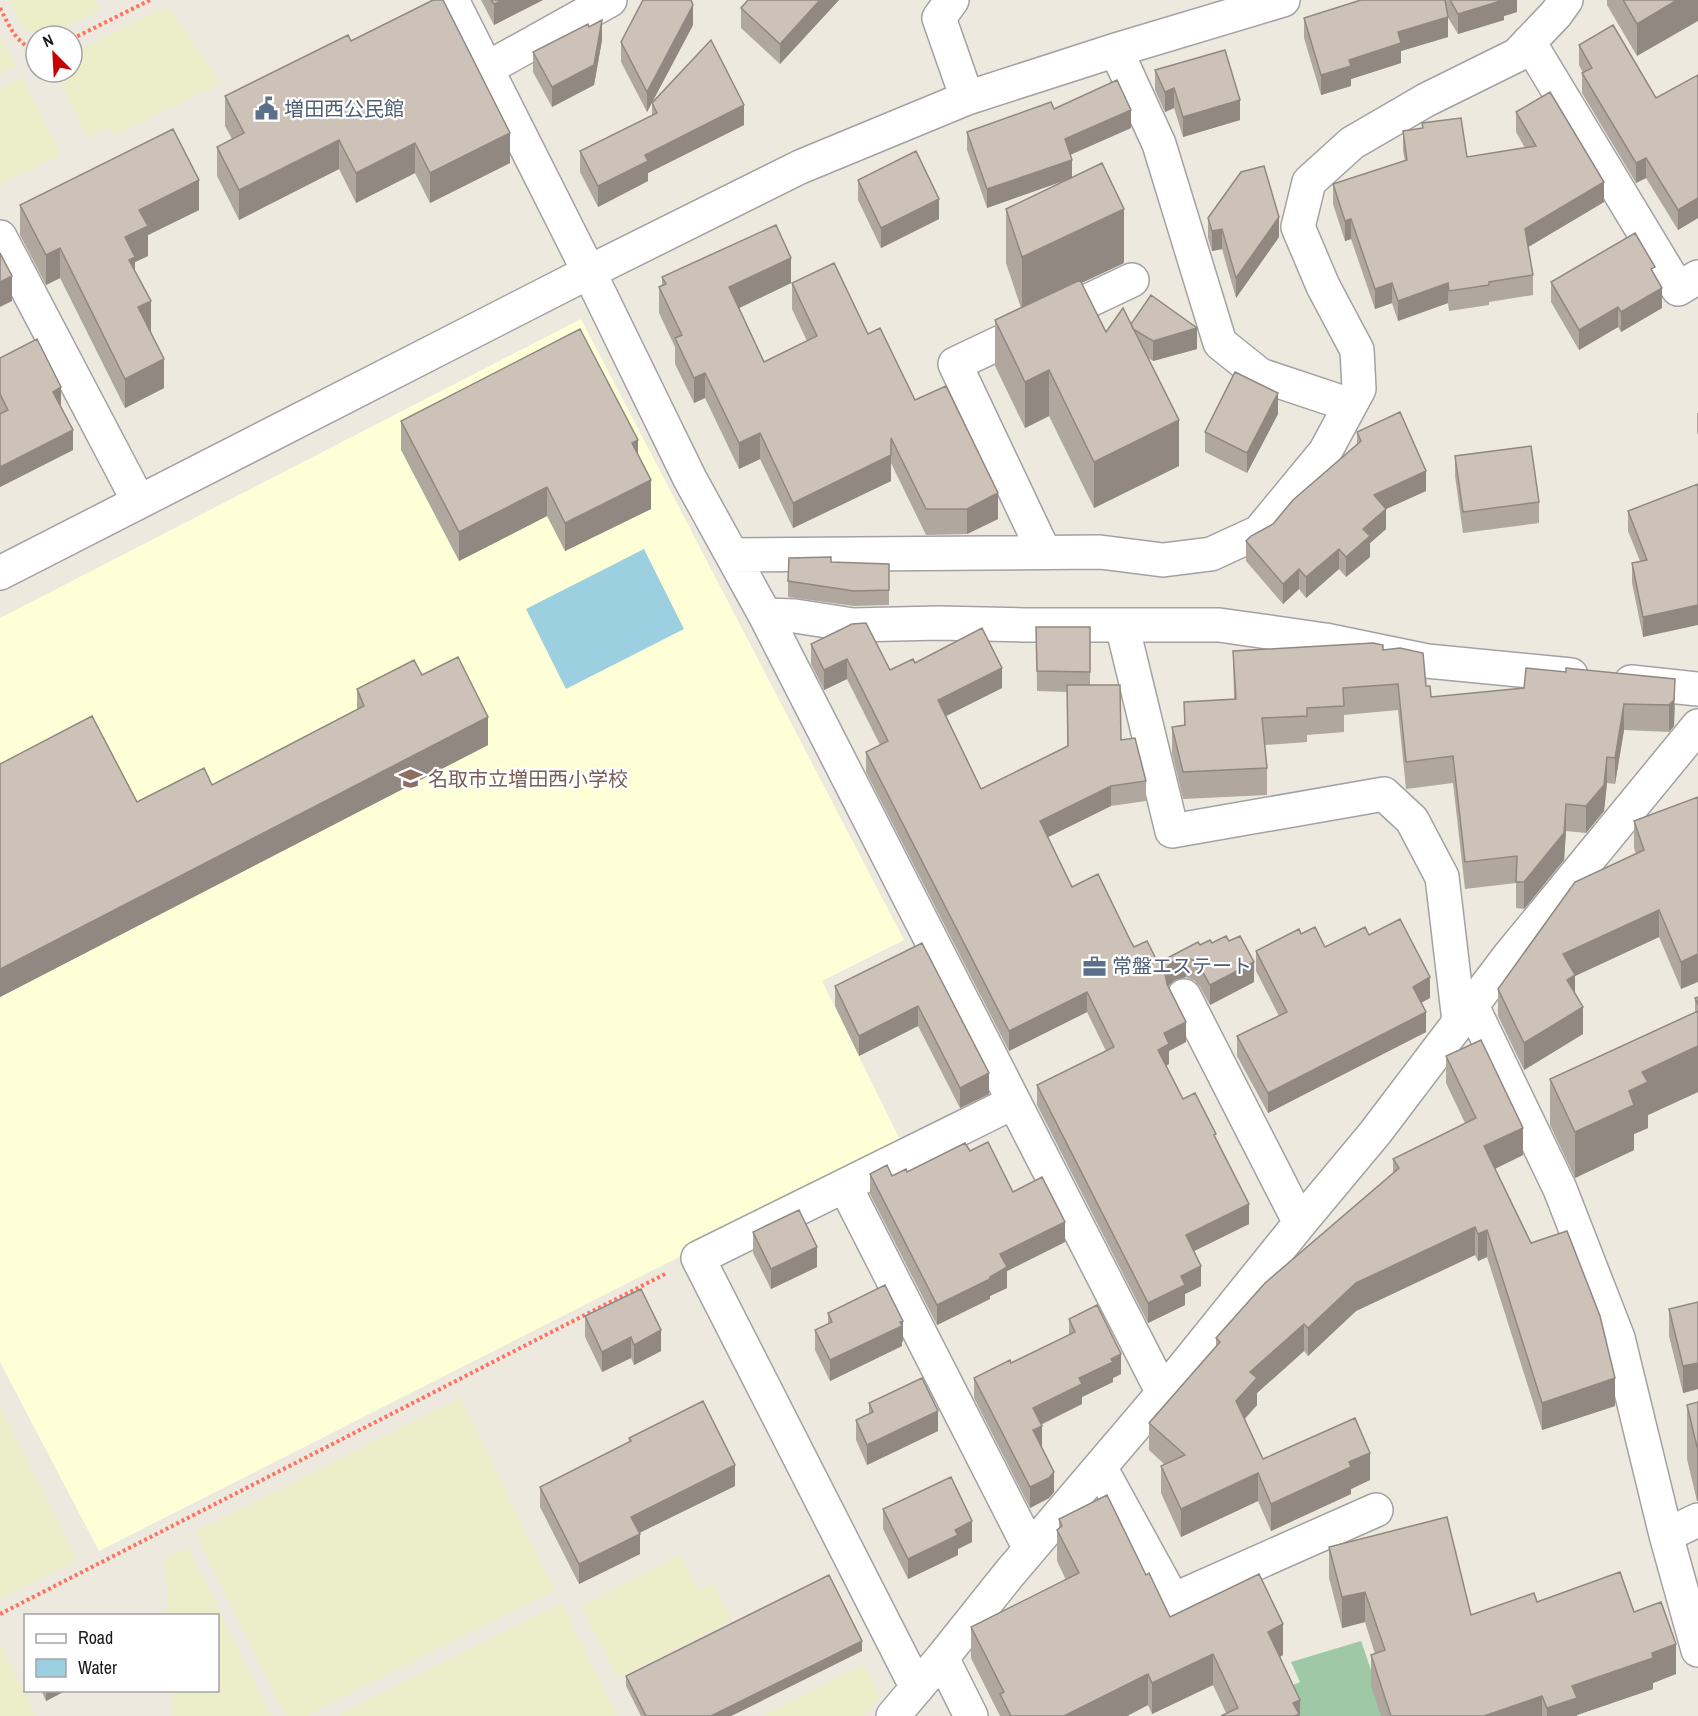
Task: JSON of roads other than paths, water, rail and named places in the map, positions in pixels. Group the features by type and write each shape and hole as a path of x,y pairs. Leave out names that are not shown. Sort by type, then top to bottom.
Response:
{"street":[{"path":"452,0 690,479 765,615 1163,1393"},
{"path":"486,69 610,0"},
{"path":"952,0 939,18 967,98"},
{"path":"0,573 589,272 800,167 967,98 1283,0"},
{"path":"732,555 1100,552 1163,560 1211,554 1259,532 1325,452 1359,389 1357,350 1323,286 1298,227 1309,182 1352,143 1426,100 1517,55 1556,14 1566,0"},
{"path":"1529,42 1678,289 1698,277"},
{"path":"1116,50 1159,144 1220,343 1260,375 1350,405"},
{"path":"0,237 139,502"},
{"path":"1044,552 955,364 1132,280"},
{"path":"765,615 795,616 853,625 939,623 1219,625 1324,640 1427,661 1698,689"},
{"path":"1122,625 1172,831 1384,794 1412,820 1442,877 1466,1014 1560,1189 1618,1338 1666,1535 1698,1650"},
{"path":"893,1716 1030,1549 1163,1393 1300,1222 1375,1133 1510,955 1698,726"},
{"path":"1184,996 1300,1222"},
{"path":"917,1688 698,1258 1014,1102"},
{"path":"845,1186 1030,1549"},
{"path":"1100,1467 1173,1600 1376,1510"},
{"path":"1666,1535 1698,1520"},
{"path":"942,1658 972,1716"}],"water":[{"path":"644,549 684,629 566,689 526,609"}],"place":[{"name":"増田西公民館","path":"266,109"},
{"name":"名取市立増田西小学校","path":"410,779"},
{"name":"常盤エステート","path":"1094,966"}]}
